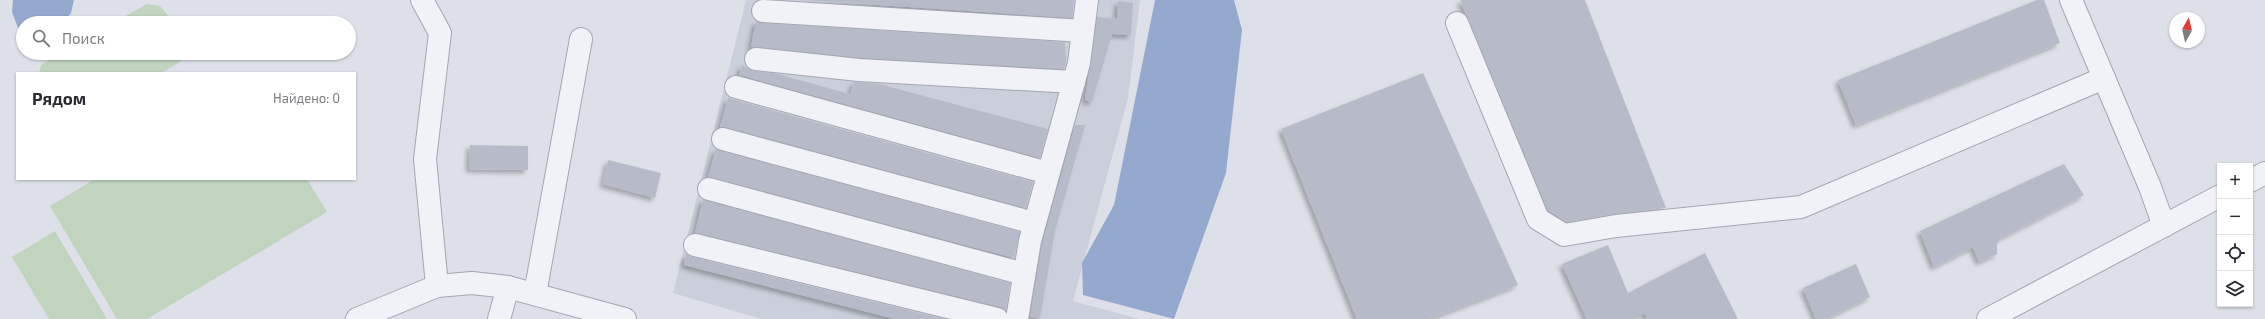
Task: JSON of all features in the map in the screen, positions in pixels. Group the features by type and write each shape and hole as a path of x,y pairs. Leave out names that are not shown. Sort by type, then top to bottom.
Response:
{"street":[{"path":"422,0 440,33 426,158 436,286"},
{"path":"1017,319 1034,223 1079,63 1087,0"},
{"path":"2071,0 2150,187 2164,226"},
{"path":"762,11 1083,32"},
{"path":"1457,23 1538,219 1564,235 1616,226 1801,207 2104,78"},
{"path":"535,294 581,39"},
{"path":"756,59 859,70 1074,82"},
{"path":"736,87 1048,173"},
{"path":"723,139 1034,223"},
{"path":"2253,179 2265,173"},
{"path":"709,189 1024,274"},
{"path":"1988,319 2217,198"},
{"path":"695,245 997,319"},
{"path":"357,319 436,286 472,283 508,287 625,319"},
{"path":"500,319 508,287"}],"shaded area":[{"path":"746,0 1140,0 1128,98 1073,301 1139,319 761,319 673,293"}],"green space":[{"path":"147,4 160,6 168,16 126,16"},
{"path":"50,60 181,60 163,72 39,72 41,65"},
{"path":"93,180 308,180 327,212 147,319 117,319 50,206"},
{"path":"55,231 107,319 49,319 12,257"}],"water":[{"path":"13,0 74,0 71,13 69,16 16,16 16,23 12,12"},
{"path":"1155,0 1234,0 1242,30 1226,173 1174,319 1083,295 1082,263 1114,205"}],"building":[{"path":"804,0 1074,0 1072,18"},
{"path":"1460,0 1585,0 1666,208 1615,214 1567,222 1548,210"},
{"path":"2037,0 2044,0 2060,43 1856,125 1838,80"},
{"path":"1118,1 1133,3 1131,35 1112,34 1092,102 1085,100 1097,17 1117,19"},
{"path":"756,21 762,23 1065,42 1066,62 1064,69 860,58 751,47"},
{"path":"742,65 754,71 774,73 850,94 854,82 879,84 1048,129 1040,158 739,75"},
{"path":"1423,73 1518,285 1429,319 1357,319 1281,129"},
{"path":"728,98 1033,182 1026,208 720,127"},
{"path":"1075,125 1085,125 1055,231 1040,318 1030,317 1042,244"},
{"path":"470,145 528,146 528,170 469,169"},
{"path":"716,149 1020,232 1014,258 708,177"},
{"path":"608,160 661,173 655,198 603,184"},
{"path":"2064,164 2084,195 1997,240 1997,254 1979,262 1973,247 1934,267 1920,231"},
{"path":"703,199 1010,283 1006,310 1000,307 695,233"},
{"path":"1608,245 1628,293 1705,253 1738,319 1647,319 1645,313 1633,319 1587,319 1562,264"},
{"path":"686,254 692,257 944,319 895,319 684,265"},
{"path":"1856,264 1870,297 1825,319 1816,319 1803,288"}]}
